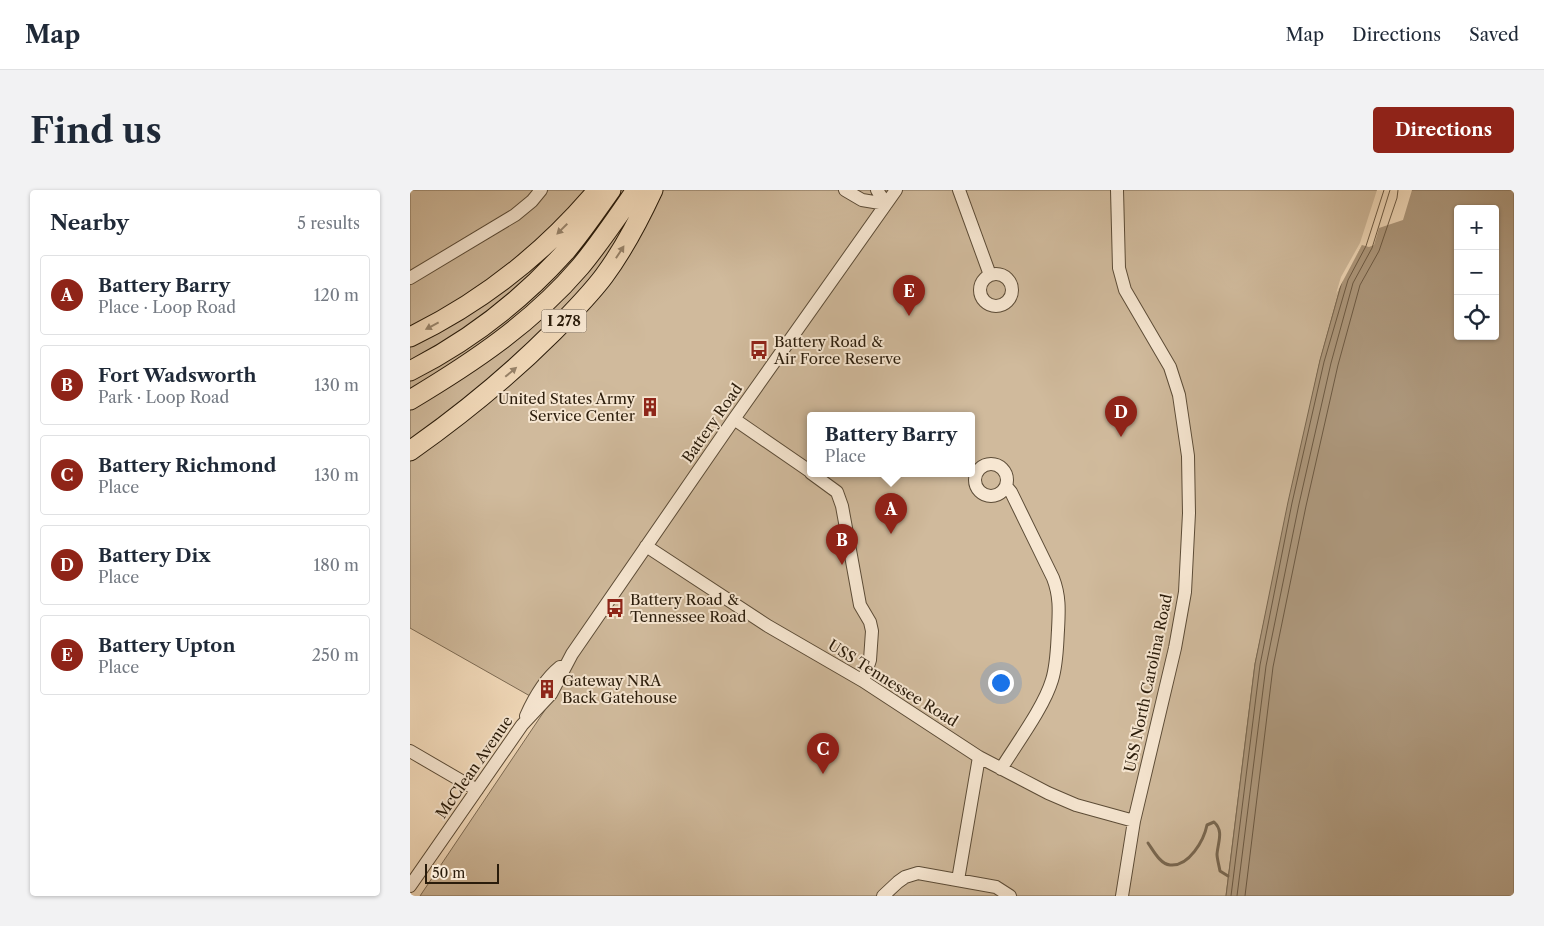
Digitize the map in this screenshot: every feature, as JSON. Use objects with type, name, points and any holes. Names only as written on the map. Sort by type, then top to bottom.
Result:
[{"type":"highway","points":[[410,401],[442,381],[551,283],[591,235],[623,190]]},
{"type":"highway","name":"I 278","points":[[410,371],[428,362],[499,314],[551,283],[598,245],[636,190]]},
{"type":"highway","name":"I 278","points":[[410,451],[474,403],[525,360],[583,302],[605,275],[637,224],[653,190]]},
{"type":"highway","name":"I 278","points":[[442,381],[506,337],[535,313],[603,192]]},
{"type":"highway","name":"I 278","points":[[410,337],[470,304],[500,284],[527,263],[603,192]]},
{"type":"highway","points":[[428,362],[502,326]]},
{"type":"highway","points":[[410,436],[440,417],[474,403]]},
{"type":"street","points":[[410,278],[515,215],[532,201],[541,190]]},
{"type":"street","points":[[845,190],[862,200],[886,204]]},
{"type":"street","points":[[877,190],[886,204]]},
{"type":"street","name":"Battery Road","points":[[551,694],[566,662],[734,419],[896,190]]},
{"type":"street","points":[[958,190],[990,275]]},
{"type":"street","name":"USS North Carolina Road","points":[[1117,190],[1121,281],[1170,367],[1175,381],[1184,427],[1189,486],[1188,545],[1183,601],[1175,648],[1134,821],[1122,896]]},
{"type":"street","points":[[734,419],[807,470]]},
{"type":"street","points":[[816,477],[837,492],[842,506],[860,605],[870,622],[872,631],[870,660],[863,681]]},
{"type":"street","points":[[1001,769],[1050,686],[1054,671],[1060,604],[1053,578],[1006,486]]},
{"type":"street","name":"USS Tennessee Road","points":[[646,546],[768,626],[863,681],[979,757],[1048,793],[1076,805],[1134,821]]},
{"type":"street","name":"Battery Road","points":[[522,725],[541,688],[553,673],[566,662]]},
{"type":"street","name":"McClean Avenue","points":[[410,886],[522,725],[551,694]]},
{"type":"street","points":[[410,751],[477,790]]},
{"type":"street","points":[[958,880],[979,757]]},
{"type":"street","points":[[884,896],[898,882],[913,874],[996,887],[1010,896]]},
{"type":"shaded area","points":[[410,190],[1381,190],[1362,244],[1343,278],[1320,361],[1255,664],[1226,896],[420,896],[545,710],[530,696],[410,628]]},
{"type":"water","points":[[1380,190],[1514,190],[1514,896],[1226,896],[1255,664],[1288,502],[1320,360],[1343,278],[1362,244]]},
{"type":"pier","points":[[1377,190],[1412,190],[1403,220],[1379,228],[1374,245],[1369,247],[1362,245],[1336,294],[1341,277],[1360,243]]},
{"type":"waterway","points":[[1148,843],[1163,862],[1170,865],[1177,864],[1183,862],[1195,851],[1203,838],[1207,825],[1214,822],[1220,833],[1217,854],[1220,871],[1228,876]]},
{"type":"place","name":"Battery Upton","points":[[909,316]]},
{"type":"place","name":"Battery Road & Air Force Reserve","points":[[759,350]]},
{"type":"place","name":"United States Army Service Center","points":[[650,407]]},
{"type":"place","name":"Battery Dix","points":[[1121,437]]},
{"type":"place","name":"Battery Barry","points":[[891,534]]},
{"type":"place","name":"Fort Wadsworth","points":[[842,565]]},
{"type":"place","name":"Battery Road & Tennessee Road","points":[[615,608]]},
{"type":"place","name":"Gateway NRA Back Gatehouse","points":[[547,689]]},
{"type":"place","name":"Battery Richmond","points":[[823,774]]}]
